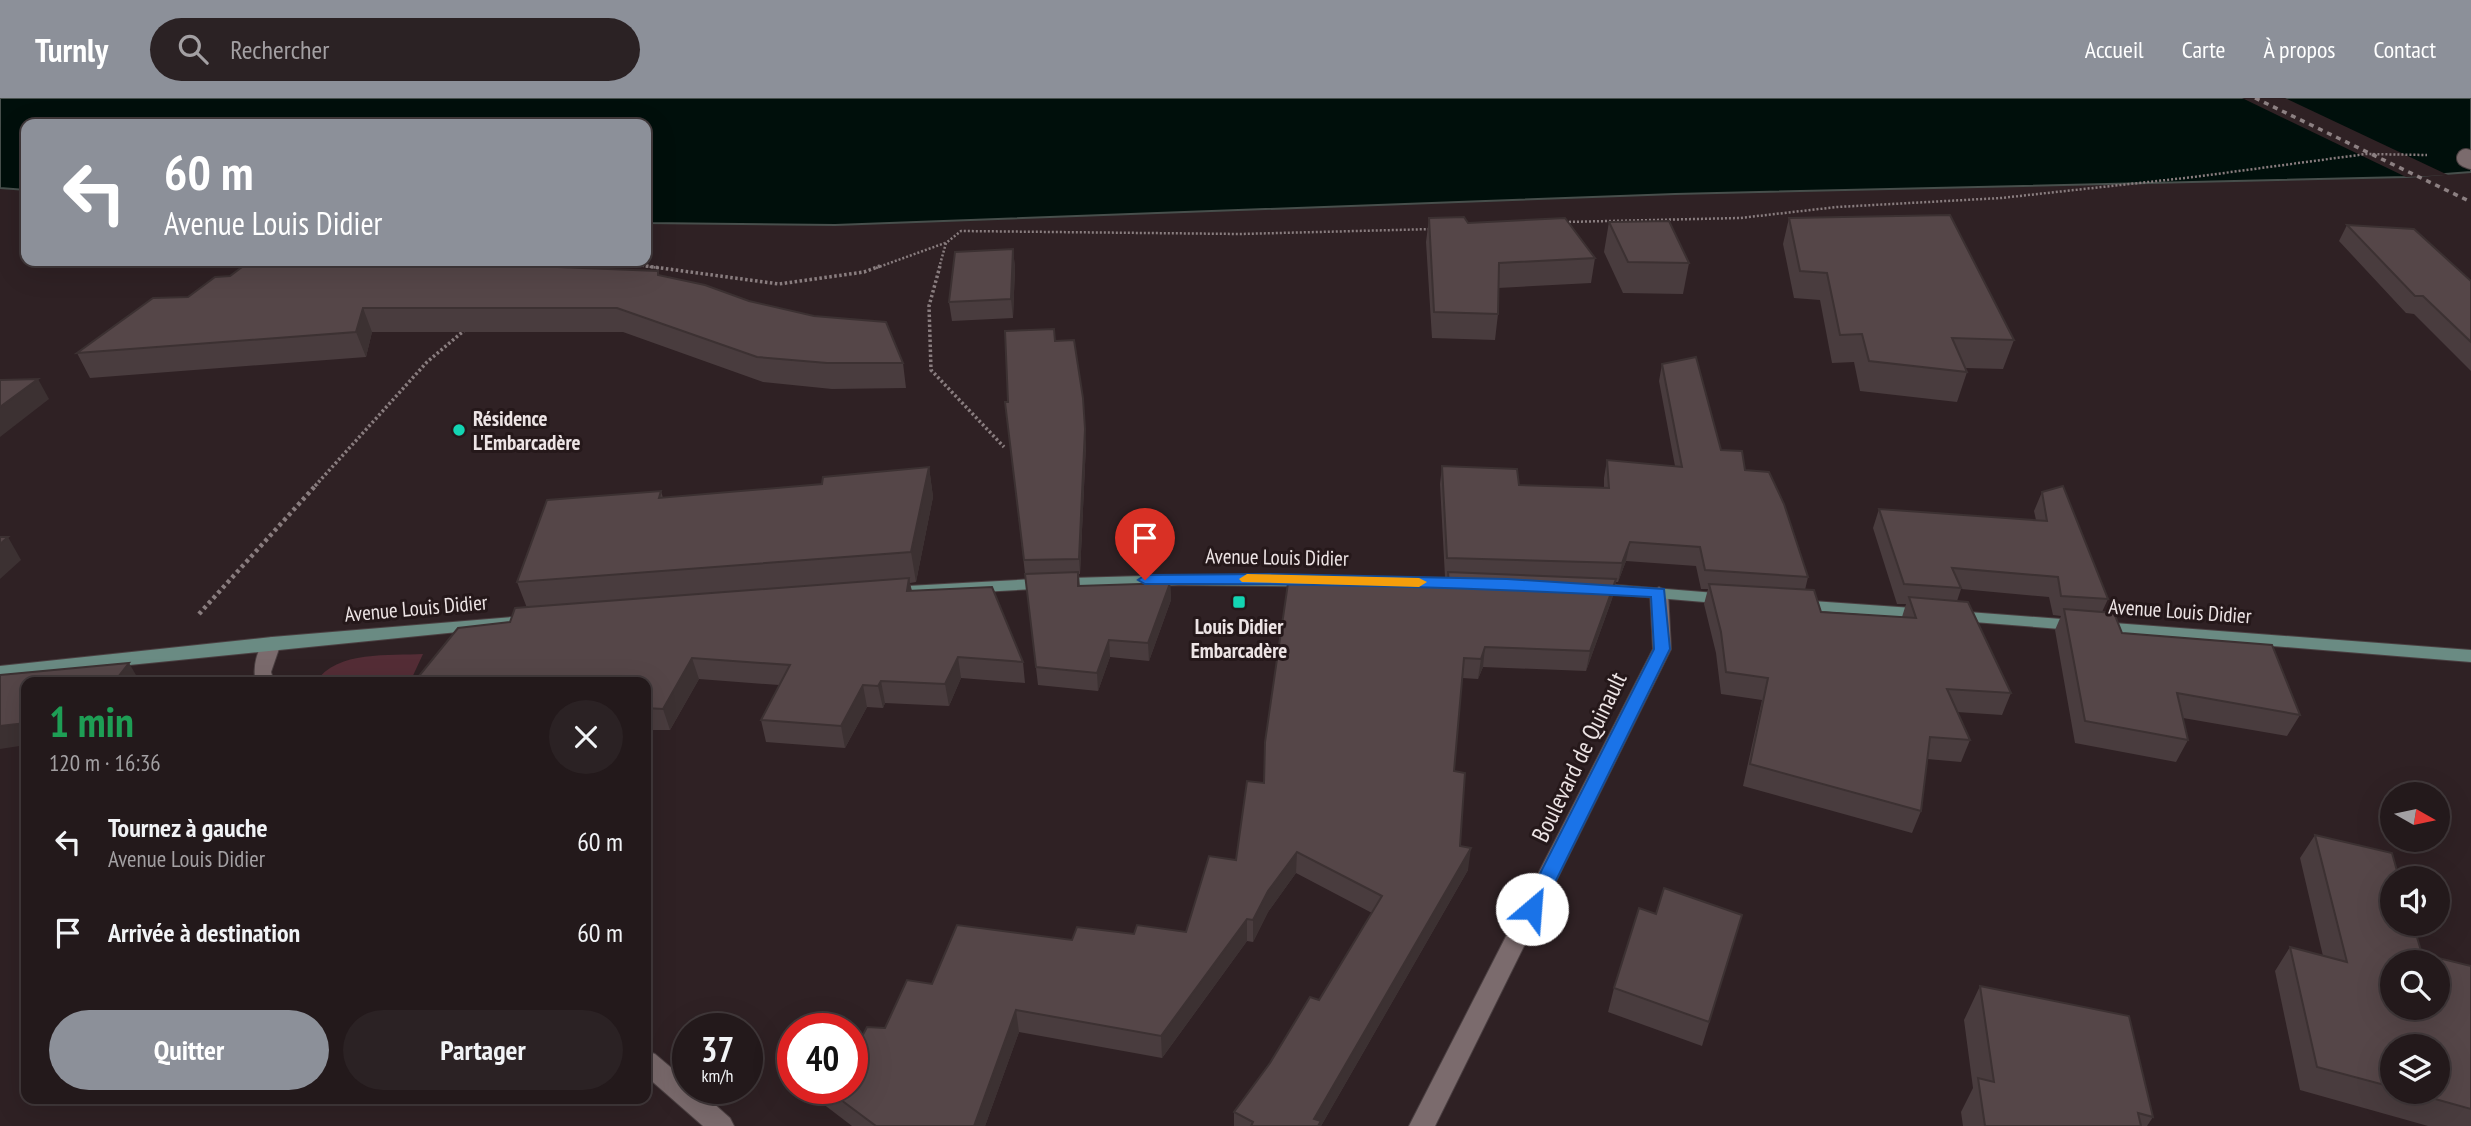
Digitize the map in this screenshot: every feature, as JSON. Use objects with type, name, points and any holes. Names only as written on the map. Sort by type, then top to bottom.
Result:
[{"type":"main road","name":"Avenue Louis Didier","points":[[871,593],[995,584],[1170,579],[1480,584]]},
{"type":"main road","points":[[1580,588],[1659,592],[1748,601]]},
{"type":"main road","name":"Avenue Louis Didier","points":[[1786,604],[2471,656]]},
{"type":"main road","name":"Avenue Louis Didier","points":[[0,672],[272,643],[527,621]]},
{"type":"street","name":"Boulevard de Quinault","points":[[1422,1126],[1662,649],[1659,592]]},
{"type":"street","points":[[264,677],[262,672],[272,643]]},
{"type":"street","points":[[651,1065],[721,1126]]},
{"type":"path","points":[[1555,223],[1740,218],[1837,207],[2001,198],[2194,177],[2366,154],[2468,159]]},
{"type":"path","points":[[645,266],[779,284],[864,272],[946,243],[961,231],[1240,234],[1446,229]]},
{"type":"path","points":[[946,243],[929,306],[931,370],[1004,447]]},
{"type":"path","points":[[540,270],[548,266]]},
{"type":"path","points":[[194,620],[426,362],[468,327]]},
{"type":"shaded area","points":[[0,98],[2471,98],[2471,172],[2406,177],[1675,194],[835,225],[651,223],[651,119],[21,119],[21,190],[0,188]]},
{"type":"shaded area","points":[[423,654],[412,677],[320,677],[337,664],[380,655]]},
{"type":"pier","points":[[2242,98],[2285,98],[2448,175],[2406,177]]},
{"type":"building","points":[[1950,215],[2014,340],[1952,338],[1967,372],[1869,361],[1862,334],[1840,335],[1827,273],[1800,271],[1789,218]]},
{"type":"building","points":[[1464,217],[1468,223],[1565,218],[1595,258],[1499,263],[1498,314],[1434,312],[1429,218]]},
{"type":"building","points":[[1669,221],[1689,263],[1628,262],[1609,222]]},
{"type":"building","points":[[2347,225],[2414,229],[2471,281],[2471,342],[2423,296],[2415,296]]},
{"type":"building","points":[[1013,249],[1011,299],[949,302],[955,252]]},
{"type":"building","points":[[243,266],[532,266],[658,271],[658,275],[705,285],[749,301],[814,316],[886,322],[903,363],[827,363],[757,357],[617,308],[363,308],[356,332],[77,353],[153,298],[188,297],[215,277],[230,276]]},
{"type":"building","points":[[1054,329],[1055,341],[1074,340],[1083,398],[1085,429],[1079,559],[1024,560],[1005,402],[1008,402],[1005,331]]},
{"type":"building","points":[[1696,357],[1721,450],[1742,451],[1745,470],[1769,472],[1784,504],[1808,577],[1705,570],[1700,547],[1630,542],[1622,563],[1447,558],[1442,466],[1517,469],[1519,485],[1609,488],[1607,460],[1682,467],[1662,364]]},
{"type":"building","points":[[38,379],[0,407],[0,380]]},
{"type":"building","points":[[929,467],[911,552],[517,582],[547,500],[661,491],[659,498],[822,484],[823,477]]},
{"type":"building","points":[[2063,486],[2108,599],[2061,596],[2058,577],[1952,568],[1961,588],[1904,584],[1879,509],[2047,521],[2042,492]]},
{"type":"building","points":[[1078,572],[1078,586],[1170,583],[1148,643],[1109,640],[1097,673],[1036,667],[1025,574]]},
{"type":"building","points":[[1448,572],[1616,579],[1590,651],[1485,647],[1481,659],[1464,658],[1454,771],[1465,773],[1460,846],[1471,848],[1314,1119],[1321,1121],[1318,1126],[1251,1126],[1253,1122],[1234,1112],[1270,1063],[1310,997],[1319,1000],[1382,896],[1297,852],[1268,891],[1253,920],[1247,919],[1161,1036],[1016,1010],[974,1126],[876,1126],[846,1104],[868,1104],[868,1027],[885,1028],[907,980],[932,984],[957,925],[1072,940],[1077,927],[1134,934],[1137,925],[1186,932],[1209,856],[1236,860],[1247,781],[1264,783],[1265,742],[1288,583],[1449,587]]},
{"type":"building","points":[[909,578],[907,591],[992,587],[1023,662],[958,657],[945,684],[881,681],[878,686],[863,685],[841,726],[761,720],[790,665],[692,658],[663,709],[651,708],[651,677],[418,677],[458,628],[510,622],[515,608]]},
{"type":"building","points":[[1709,584],[1814,590],[1821,612],[1916,618],[1909,597],[1968,602],[2011,693],[1947,689],[1970,740],[1930,737],[1921,811],[1750,764],[1768,678],[1726,672],[1721,632]]},
{"type":"building","points":[[2064,609],[2114,613],[2122,633],[2272,645],[2300,715],[2177,693],[2188,740],[2085,721]]},
{"type":"building","points":[[129,663],[118,677],[21,677],[21,724],[0,726],[0,675]]},
{"type":"building","points":[[2315,835],[2392,853],[2396,866],[2380,866],[2380,936],[2417,936],[2421,950],[2380,950],[2380,1020],[2450,1020],[2450,961],[2471,966],[2471,1109],[2450,1103],[2450,1034],[2380,1034],[2380,1084],[2317,1067],[2290,947],[2347,962]]},
{"type":"building","points":[[1664,888],[1742,915],[1709,1022],[1614,988],[1639,908],[1656,914]]},
{"type":"building","points":[[1980,986],[2129,1016],[2153,1117],[2138,1113],[2141,1126],[1985,1126],[1978,1078],[1994,1082]]},
{"type":"railway","points":[[2255,98],[2471,202]]},
{"type":"slow traffic","points":[[1247,579],[1419,582]]},
{"type":"place","name":"Résidence L'Embarcadère","points":[[459,430]]},
{"type":"place","name":"Louis Didier Embarcadère","points":[[1239,602]]},
{"type":"route","points":[[1145,580],[1268,579],[1507,584],[1659,592],[1662,649],[1532,909]]}]
